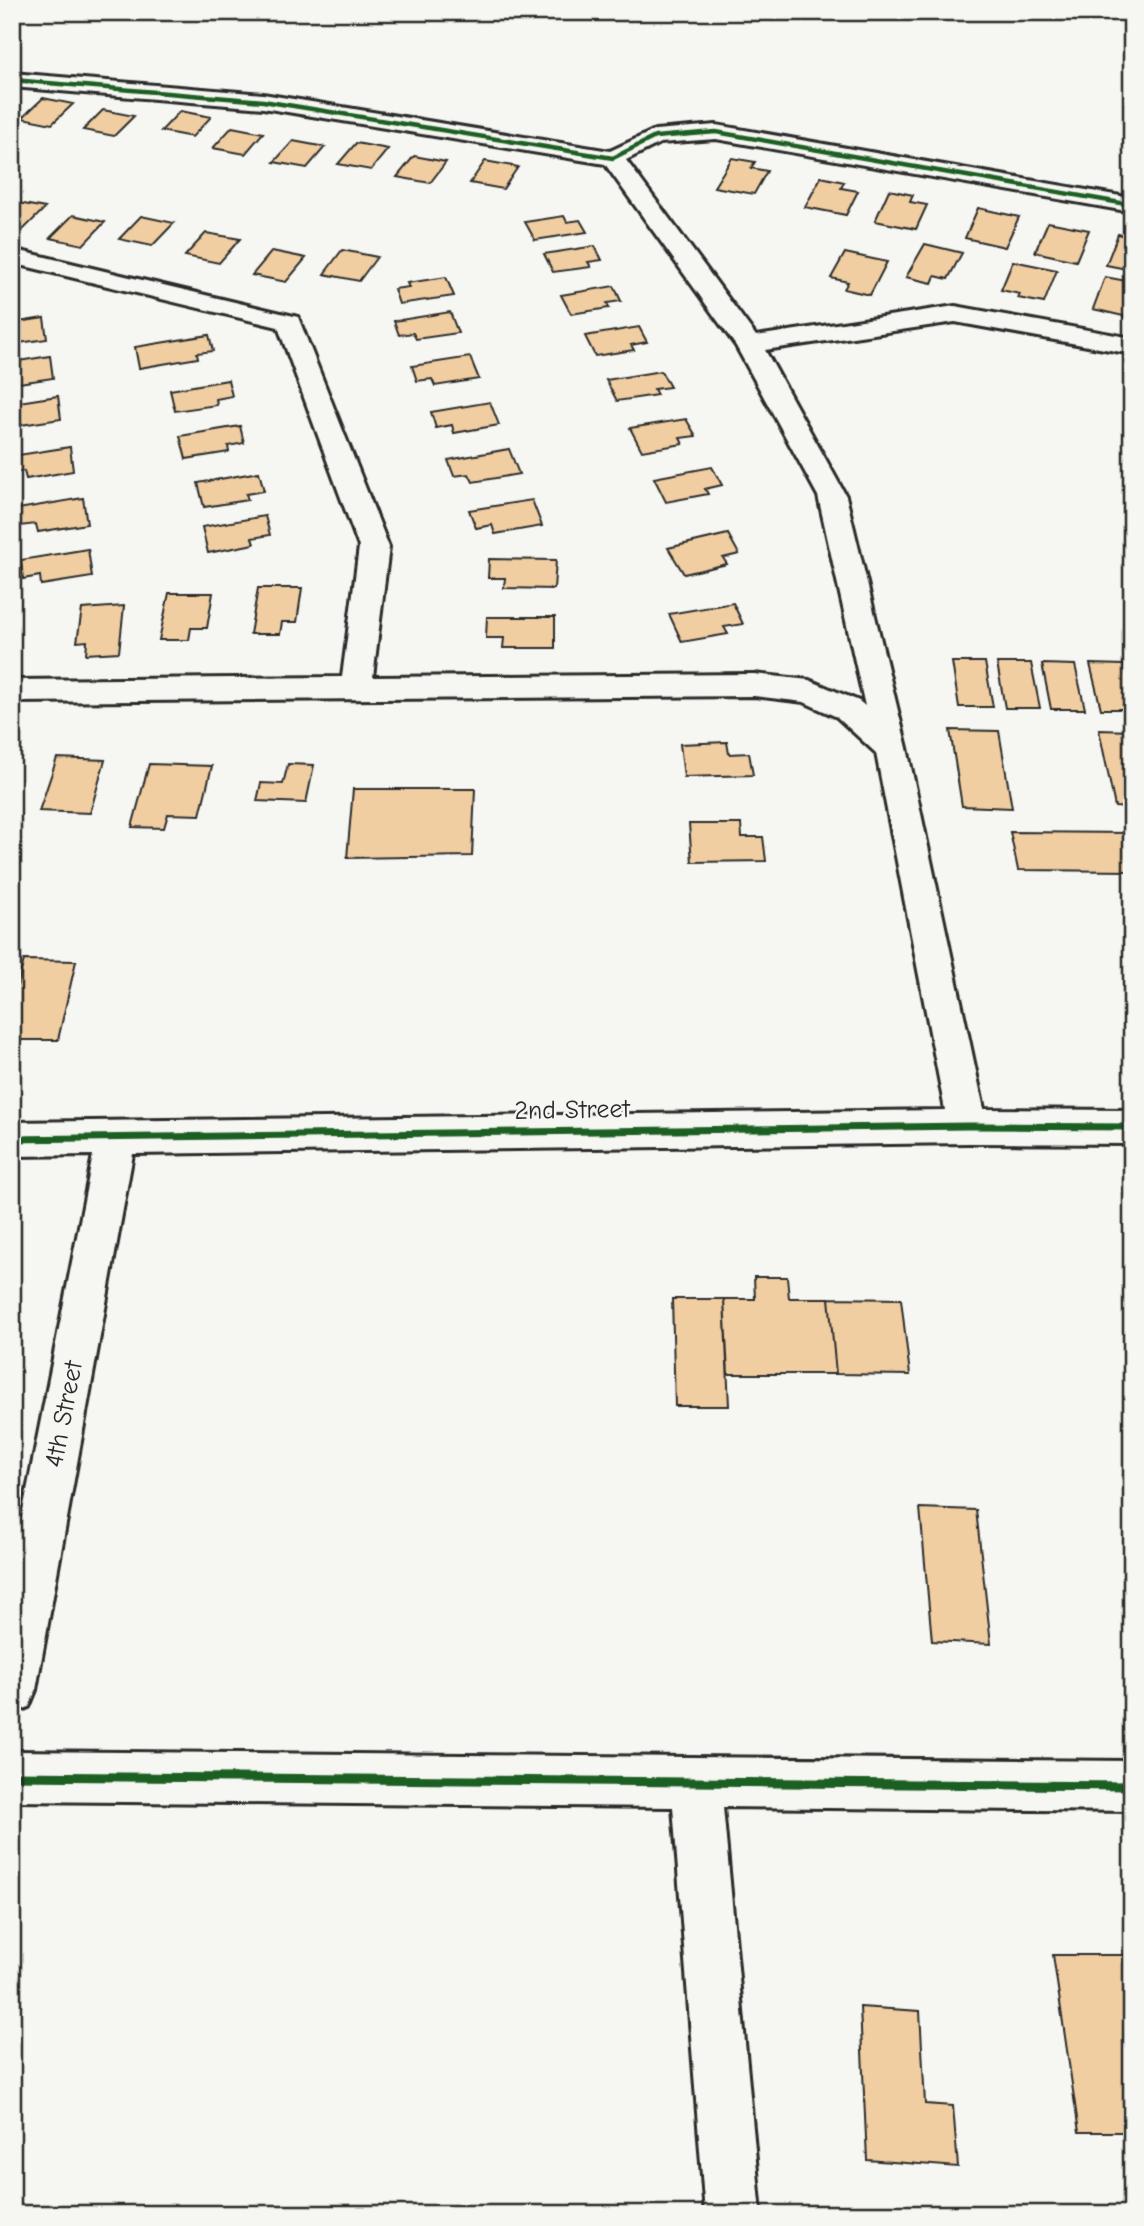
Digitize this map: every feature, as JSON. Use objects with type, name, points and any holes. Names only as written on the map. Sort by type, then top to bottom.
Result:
[{"type":"street","points":[[12,80],[263,101],[612,158],[655,137],[716,132],[1132,205]]},
{"type":"street","points":[[612,158],[749,345],[832,496],[891,748],[968,1126]]},
{"type":"street","points":[[12,256],[289,322],[374,547],[356,688]]},
{"type":"street","points":[[749,345],[955,314],[1132,346]]},
{"type":"street","points":[[12,691],[754,685],[808,691],[848,709],[891,748]]},
{"type":"street","name":"2nd Street","points":[[12,1139],[968,1126],[1132,1127]]},
{"type":"street","name":"4th Street","points":[[12,1690],[116,1138]]},
{"type":"street","points":[[12,1776],[1132,1786]]},
{"type":"street","points":[[696,1782],[733,2214]]},
{"type":"building","points":[[43,98],[73,104],[52,124],[22,118]]},
{"type":"building","points":[[103,110],[134,116],[114,136],[83,130]]},
{"type":"building","points":[[180,111],[211,117],[192,137],[161,131]]},
{"type":"building","points":[[232,127],[263,133],[245,154],[213,148]]},
{"type":"building","points":[[293,141],[325,147],[307,168],[274,162]]},
{"type":"building","points":[[356,143],[388,149],[371,170],[338,164]]},
{"type":"building","points":[[414,156],[446,162],[430,183],[397,177]]},
{"type":"building","points":[[732,158],[755,162],[751,168],[767,171],[754,194],[714,187]]},
{"type":"building","points":[[485,161],[518,167],[503,189],[470,183]]},
{"type":"building","points":[[821,177],[844,182],[841,188],[858,191],[846,215],[805,207]]},
{"type":"building","points":[[889,190],[913,195],[910,202],[927,205],[916,229],[875,221]]},
{"type":"building","points":[[12,202],[45,208],[22,231],[12,229]]},
{"type":"building","points":[[978,208],[1019,217],[1005,247],[965,238]]},
{"type":"building","points":[[73,215],[105,222],[83,245],[50,238]]},
{"type":"building","points":[[141,216],[174,223],[152,246],[119,239]]},
{"type":"building","points":[[564,216],[567,222],[580,220],[587,232],[535,240],[525,222]]},
{"type":"building","points":[[1048,222],[1089,230],[1076,261],[1035,252]]},
{"type":"building","points":[[206,233],[240,239],[219,263],[185,256]]},
{"type":"building","points":[[1118,234],[1132,237],[1132,270],[1106,265]]},
{"type":"building","points":[[925,244],[962,253],[948,279],[935,276],[932,283],[906,277]]},
{"type":"building","points":[[595,246],[602,260],[588,262],[591,267],[553,272],[544,254]]},
{"type":"building","points":[[342,250],[377,257],[359,281],[324,274]]},
{"type":"building","points":[[272,251],[306,258],[286,282],[252,275]]},
{"type":"building","points":[[845,253],[887,262],[870,295],[844,289],[848,282],[831,278]]},
{"type":"building","points":[[1013,261],[1057,270],[1044,303],[1018,298],[1020,294],[1001,290]]},
{"type":"building","points":[[446,277],[454,296],[399,304],[394,289],[409,287],[407,283]]},
{"type":"building","points":[[1105,277],[1132,282],[1132,318],[1093,309]]},
{"type":"building","points":[[614,286],[621,301],[607,303],[609,308],[571,314],[561,295]]},
{"type":"building","points":[[450,312],[458,333],[416,339],[413,333],[399,335],[394,321]]},
{"type":"building","points":[[44,318],[47,339],[12,344],[12,323]]},
{"type":"building","points":[[639,327],[647,342],[631,345],[634,350],[595,356],[585,336]]},
{"type":"building","points":[[209,335],[213,351],[197,353],[198,358],[139,368],[135,347]]},
{"type":"building","points":[[50,356],[53,378],[12,384],[12,362]]},
{"type":"building","points":[[470,357],[479,379],[435,386],[432,379],[417,381],[412,366]]},
{"type":"building","points":[[661,371],[670,387],[654,389],[657,395],[617,401],[606,380]]},
{"type":"building","points":[[228,380],[232,396],[216,399],[217,405],[175,411],[170,390]]},
{"type":"building","points":[[58,396],[61,419],[14,426],[12,403]]},
{"type":"building","points":[[490,402],[499,425],[454,433],[452,425],[436,428],[431,412]]},
{"type":"building","points":[[686,419],[696,436],[680,438],[683,444],[642,451],[630,428]]},
{"type":"building","points":[[240,426],[244,443],[228,446],[229,452],[186,459],[180,436]]},
{"type":"building","points":[[70,447],[73,471],[26,479],[24,471],[12,473],[12,456]]},
{"type":"building","points":[[509,449],[519,474],[473,482],[469,474],[454,476],[448,460]]},
{"type":"building","points":[[712,467],[722,485],[705,489],[708,494],[666,502],[654,478]]},
{"type":"building","points":[[259,472],[264,491],[246,494],[248,500],[204,507],[198,483]]},
{"type":"building","points":[[83,498],[87,524],[38,532],[36,524],[20,526],[18,509]]},
{"type":"building","points":[[532,500],[542,526],[495,534],[492,525],[476,528],[469,510]]},
{"type":"building","points":[[265,516],[270,535],[252,538],[254,544],[208,553],[202,527]]},
{"type":"building","points":[[728,534],[739,554],[723,558],[727,564],[684,574],[668,548]]},
{"type":"building","points":[[88,549],[92,577],[41,585],[40,576],[23,579],[21,560]]},
{"type":"building","points":[[489,559],[556,560],[554,589],[504,588],[505,578],[488,578]]},
{"type":"building","points":[[258,588],[302,588],[297,622],[282,622],[280,634],[250,634]]},
{"type":"building","points":[[169,593],[213,593],[207,628],[191,628],[189,640],[159,640]]},
{"type":"building","points":[[733,603],[743,624],[724,627],[728,634],[682,642],[669,614]]},
{"type":"building","points":[[124,606],[119,652],[86,654],[87,641],[77,642],[82,609]]},
{"type":"building","points":[[487,617],[555,617],[555,648],[503,648],[504,638],[486,638]]},
{"type":"building","points":[[952,662],[985,662],[993,707],[959,707]]},
{"type":"building","points":[[997,663],[1031,663],[1040,708],[1005,708]]},
{"type":"building","points":[[1042,664],[1075,665],[1085,709],[1051,709]]},
{"type":"building","points":[[1090,664],[1124,665],[1132,697],[1132,709],[1101,709]]},
{"type":"building","points":[[950,730],[999,731],[1012,808],[962,806]]},
{"type":"building","points":[[1099,730],[1132,731],[1132,808],[1115,807]]},
{"type":"building","points":[[727,742],[729,754],[749,753],[753,775],[684,777],[680,744]]},
{"type":"building","points":[[12,744],[21,745],[12,770]]},
{"type":"building","points":[[57,758],[105,760],[90,813],[39,811]]},
{"type":"building","points":[[149,764],[212,766],[200,815],[168,814],[164,828],[132,827]]},
{"type":"building","points":[[288,764],[314,765],[306,803],[257,801],[261,783],[283,784]]},
{"type":"building","points":[[353,789],[475,789],[472,856],[347,858]]},
{"type":"building","points":[[689,824],[741,824],[742,837],[763,837],[766,861],[692,862]]},
{"type":"building","points":[[1010,832],[1132,833],[1132,871],[1018,870]]},
{"type":"building","points":[[24,960],[76,961],[58,1040],[12,1040],[12,1005]]},
{"type":"building","points":[[754,1277],[787,1277],[789,1298],[829,1298],[836,1374],[728,1374],[724,1299],[755,1299]]},
{"type":"building","points":[[829,1298],[901,1299],[910,1375],[836,1374]]},
{"type":"building","points":[[672,1299],[724,1299],[729,1406],[675,1406]]},
{"type":"building","points":[[920,1508],[976,1510],[991,1644],[932,1641]]},
{"type":"building","points":[[1053,1955],[1132,1955],[1132,2132],[1079,2132]]},
{"type":"building","points":[[860,2007],[920,2011],[925,2104],[953,2106],[958,2167],[867,2160]]},
{"type":"cycle path","points":[[12,80],[263,101],[613,158],[655,137],[716,132],[1132,205]]},
{"type":"cycle path","points":[[12,1139],[968,1126],[1132,1127]]},
{"type":"cycle path","points":[[12,1776],[1132,1786]]}]
